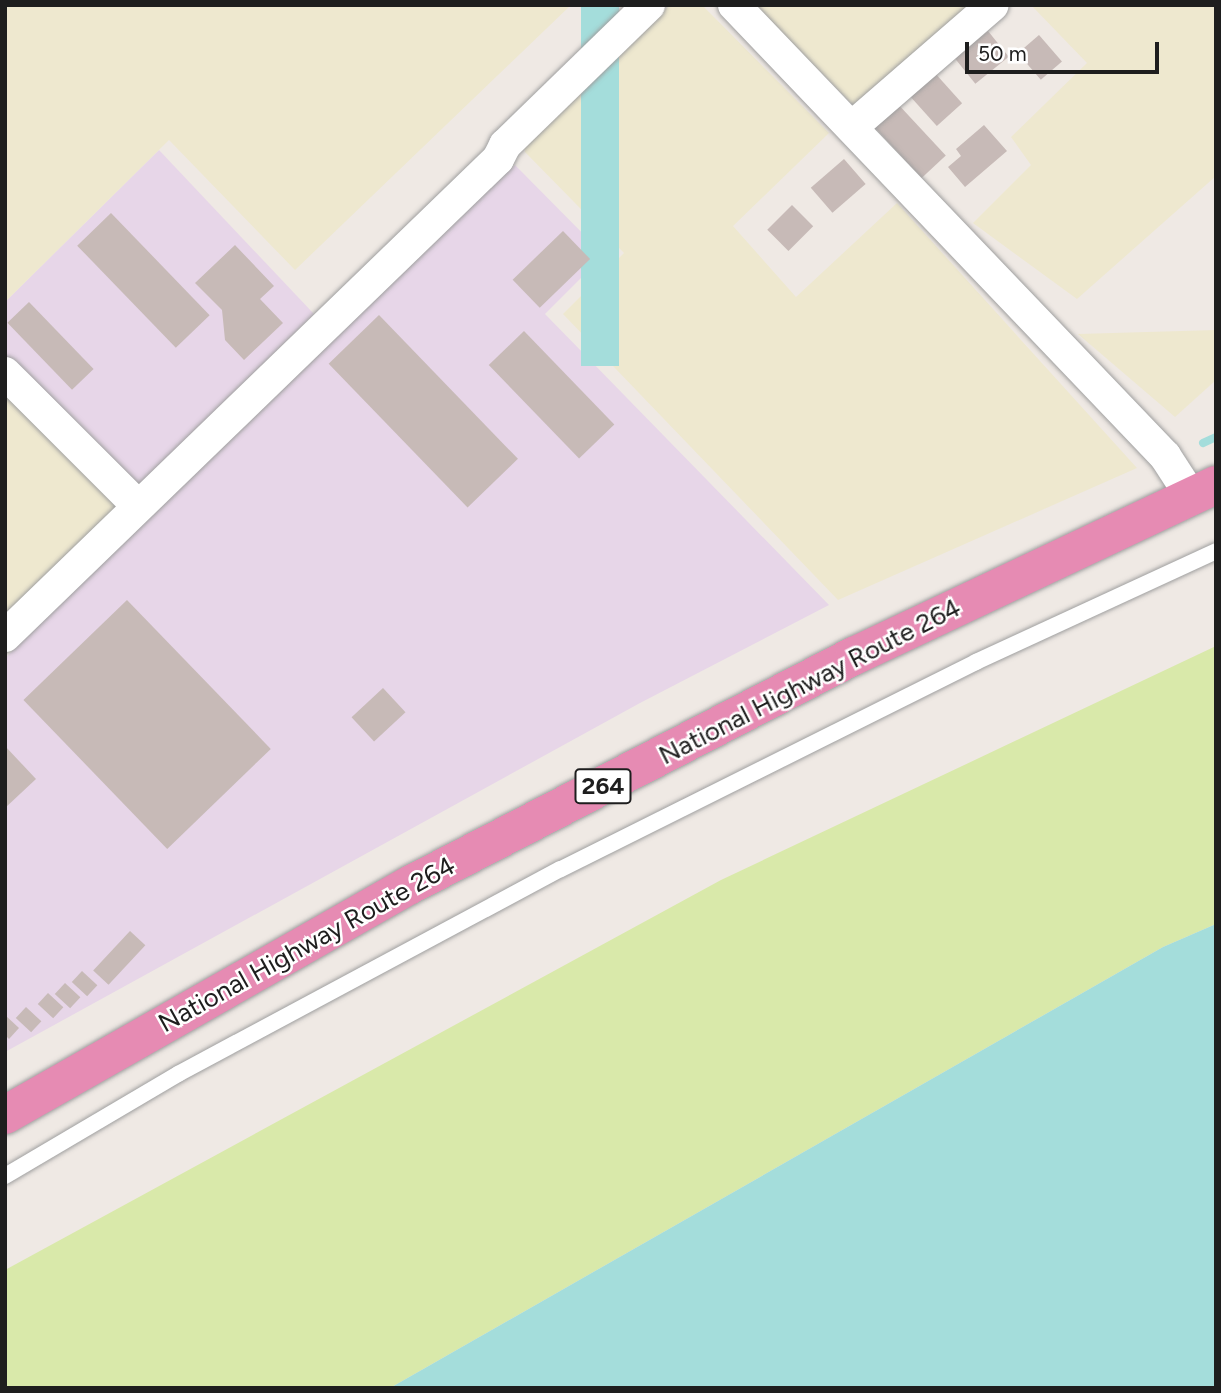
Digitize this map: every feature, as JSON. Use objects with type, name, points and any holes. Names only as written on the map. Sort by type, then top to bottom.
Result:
[{"type":"highway","name":"National Highway Route 264","points":[[5,1115],[410,885],[855,656],[1203,490]]},
{"type":"street","points":[[5,636],[488,169],[505,145],[649,5]]},
{"type":"street","points":[[734,5],[1165,456],[1203,490]]},
{"type":"street","points":[[852,127],[993,5]]},
{"type":"street","points":[[5,373],[138,506]]},
{"type":"lane","points":[[5,1176],[178,1074],[561,869],[976,662],[1216,551]]},
{"type":"shaded area","points":[[5,5],[571,5],[295,270],[169,140],[5,302]]},
{"type":"shaded area","points":[[670,5],[702,5],[829,133],[733,226],[796,297],[897,203],[1137,468],[838,600],[563,314],[624,253],[525,152],[523,143]]},
{"type":"shaded area","points":[[755,5],[976,5],[857,109]]},
{"type":"shaded area","points":[[1031,5],[1216,5],[1216,176],[1077,299],[973,223],[1031,165],[1011,137],[1087,63]]},
{"type":"shaded area","points":[[159,150],[314,314],[134,490],[5,359],[5,302]]},
{"type":"shaded area","points":[[515,165],[604,255],[545,314],[829,605],[640,703],[5,1052],[5,658]]},
{"type":"shaded area","points":[[1216,330],[1216,380],[1175,417],[1078,334]]},
{"type":"shaded area","points":[[5,383],[123,500],[5,614]]},
{"type":"green space","points":[[1216,646],[1216,924],[1163,947],[390,1388],[5,1388],[5,1270],[721,880]]},
{"type":"water","points":[[581,5],[619,5],[619,366],[581,366]]},
{"type":"water","points":[[1216,924],[1216,1388],[390,1388],[1163,947]]},
{"type":"building","points":[[988,31],[1009,57],[975,84],[955,58]]},
{"type":"building","points":[[1039,35],[1062,61],[1041,80],[1018,53]]},
{"type":"building","points":[[934,72],[962,103],[937,126],[909,95]]},
{"type":"building","points":[[896,102],[946,155],[922,178],[872,125]]},
{"type":"building","points":[[984,125],[1007,151],[965,187],[948,167],[961,156],[956,149]]},
{"type":"building","points":[[844,159],[866,184],[832,213],[811,188]]},
{"type":"building","points":[[792,205],[813,226],[788,251],[767,230]]},
{"type":"building","points":[[111,213],[210,315],[176,348],[77,246]]},
{"type":"building","points":[[563,231],[590,259],[540,308],[513,280]]},
{"type":"building","points":[[235,245],[274,286],[260,299],[283,323],[244,360],[225,340],[222,310],[195,283]]},
{"type":"building","points":[[29,302],[94,369],[72,390],[7,323]]},
{"type":"building","points":[[379,315],[518,459],[468,507],[329,364]]},
{"type":"building","points":[[524,331],[614,425],[579,459],[489,365]]},
{"type":"building","points":[[127,600],[271,749],[167,849],[23,700]]},
{"type":"building","points":[[383,688],[406,712],[374,741],[352,717]]},
{"type":"building","points":[[5,746],[36,779],[5,808]]},
{"type":"building","points":[[130,931],[145,945],[109,985],[93,970]]},
{"type":"building","points":[[82,971],[97,985],[87,996],[72,982]]},
{"type":"building","points":[[65,983],[80,997],[70,1008],[55,994]]},
{"type":"building","points":[[48,993],[63,1007],[53,1018],[38,1004]]},
{"type":"building","points":[[26,1007],[41,1021],[31,1032],[16,1018]]},
{"type":"building","points":[[5,1015],[19,1028],[9,1039],[5,1035]]},
{"type":"waterway","points":[[1203,443],[1216,437]]}]
